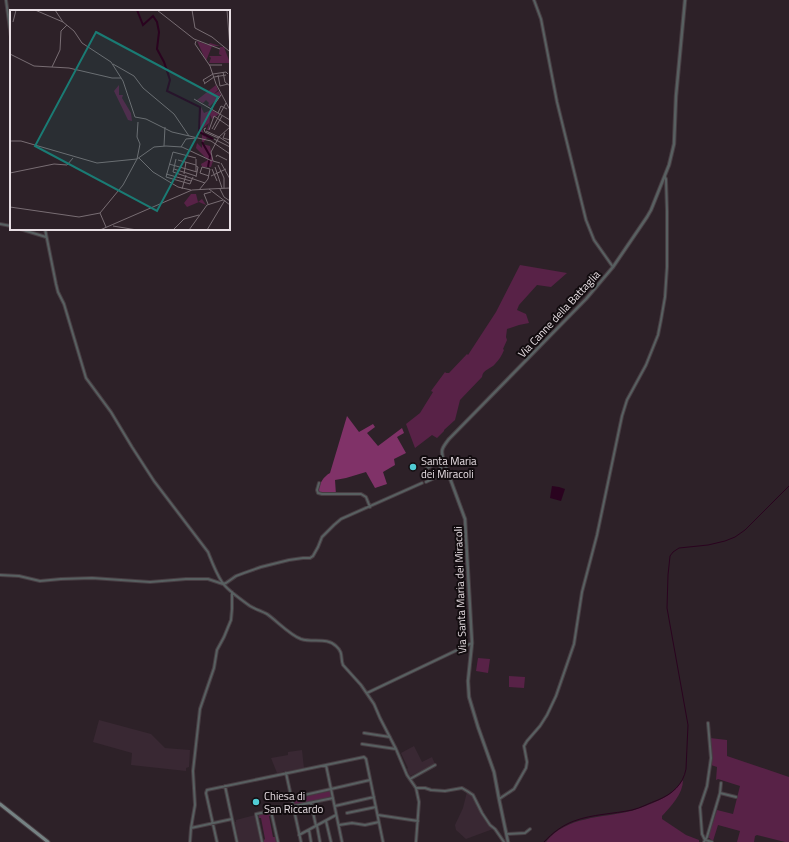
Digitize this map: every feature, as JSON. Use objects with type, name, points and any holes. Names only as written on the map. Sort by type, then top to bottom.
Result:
[{"type":"main road","points":[[0,804],[48,842]]},
{"type":"street","points":[[6,0],[10,30]]},
{"type":"street","points":[[534,0],[541,19],[557,102],[586,220],[594,240],[613,267]]},
{"type":"street","name":"Via Canne della Battaglia","points":[[442,456],[441,451],[449,439],[586,300],[613,267],[651,210],[669,165],[674,144],[676,96],[685,0]]},
{"type":"street","points":[[499,800],[514,789],[524,772],[527,764],[524,746],[547,715],[556,696],[574,644],[582,592],[597,534],[615,446],[625,406],[646,365],[659,328],[664,306],[667,267],[666,179],[664,176]]},
{"type":"street","points":[[0,224],[10,226]]},
{"type":"street","points":[[23,230],[46,237]]},
{"type":"street","points":[[45,230],[58,292],[64,304],[86,378],[111,412],[154,482],[206,548],[223,584]]},
{"type":"street","name":"Via Santa Maria dei Miracoli","points":[[442,456],[465,519],[472,643],[468,681],[469,697],[494,772],[508,842]]},
{"type":"street","points":[[431,479],[426,469],[438,462],[442,470],[447,472]]},
{"type":"street","points":[[426,482],[447,472]]},
{"type":"street","points":[[319,483],[317,490],[318,493],[362,494],[366,497],[370,507]]},
{"type":"street","points":[[223,584],[236,576],[261,567],[289,560],[310,558],[318,548],[322,537],[334,525],[348,516],[422,483]]},
{"type":"street","points":[[0,575],[19,576],[40,581],[92,578],[150,582],[208,579],[223,584],[251,606],[266,614],[297,637],[305,640],[329,641],[334,644],[342,653],[343,665],[358,680],[374,704],[407,775],[416,788],[419,802],[416,842]]},
{"type":"street","points":[[190,842],[195,805],[193,771],[200,709],[214,668],[216,650],[224,637],[231,620],[231,591]]},
{"type":"street","points":[[367,693],[472,643]]},
{"type":"street","points":[[705,841],[702,834],[700,807],[707,786],[711,758],[708,723]]},
{"type":"street","points":[[364,733],[390,736]]},
{"type":"street","points":[[362,744],[396,749]]},
{"type":"street","points":[[217,842],[206,793],[207,790],[364,757],[366,759],[383,842],[379,842]]},
{"type":"street","points":[[326,765],[342,842]]},
{"type":"street","points":[[410,779],[435,765]]},
{"type":"street","points":[[286,773],[301,842]]},
{"type":"street","points":[[291,798],[370,780]]},
{"type":"street","points":[[705,841],[720,793],[721,784]]},
{"type":"street","points":[[225,786],[237,842]]},
{"type":"street","points":[[416,788],[445,791],[462,788],[467,791],[473,795],[486,819],[503,841],[498,842]]},
{"type":"street","points":[[720,793],[736,797]]},
{"type":"street","points":[[262,842],[256,814],[333,798]]},
{"type":"street","points":[[334,806],[374,798]]},
{"type":"street","points":[[311,803],[320,842]]},
{"type":"street","points":[[347,813],[376,807]]},
{"type":"street","points":[[271,811],[278,842]]},
{"type":"street","points":[[299,835],[336,815]]},
{"type":"street","points":[[378,815],[418,822]]},
{"type":"street","points":[[191,828],[232,819]]},
{"type":"street","points":[[326,821],[331,842]]},
{"type":"street","points":[[338,825],[352,822],[366,825],[379,822]]},
{"type":"street","points":[[507,834],[524,832],[530,829]]},
{"type":"street","points":[[309,830],[311,842]]},
{"type":"street","points":[[705,841],[712,842]]},
{"type":"shaded area","points":[[520,265],[567,273],[551,287],[537,285],[519,305],[517,310],[526,314],[529,323],[507,329],[507,340],[501,356],[493,366],[484,372],[482,377],[460,400],[455,420],[437,438],[432,435],[415,448],[406,424],[420,413],[433,392],[431,391],[445,372],[449,373],[467,354],[468,355],[496,312]]},
{"type":"shaded area","points":[[347,416],[359,432],[373,424],[375,427],[367,433],[378,446],[402,428],[404,433],[397,437],[406,453],[394,459],[395,465],[383,472],[387,484],[375,488],[366,472],[335,480],[336,495],[320,493],[318,491],[321,483],[325,476],[330,473]]},
{"type":"shaded area","points":[[552,486],[565,489],[561,501],[550,498]]},
{"type":"shaded area","points":[[478,658],[490,659],[488,673],[476,671]]},
{"type":"shaded area","points":[[509,676],[525,677],[524,688],[509,687]]},
{"type":"shaded area","points":[[99,720],[151,734],[165,748],[190,750],[189,767],[186,768],[186,771],[131,765],[132,753],[93,742]]},
{"type":"shaded area","points":[[710,738],[727,740],[727,756],[789,777],[789,842],[757,835],[755,836],[754,842],[737,842],[740,831],[718,825],[713,841],[708,837],[717,810],[733,814],[740,786],[718,779],[716,780],[717,767],[711,765],[712,752]]},
{"type":"shaded area","points":[[414,746],[422,762],[432,757],[435,764],[410,776],[401,753]]},
{"type":"shaded area","points":[[302,750],[304,768],[277,773],[271,758],[288,755],[288,752]]},
{"type":"shaded area","points":[[683,780],[679,795],[662,816],[662,819],[686,835],[699,840],[699,842],[546,842],[554,833],[564,827],[585,819],[631,811],[646,806],[670,794]]},
{"type":"shaded area","points":[[330,791],[331,797],[295,805],[293,799]]},
{"type":"shaded area","points":[[467,792],[473,796],[482,815],[493,829],[466,839],[456,830],[455,825],[463,808]]},
{"type":"shaded area","points":[[270,813],[269,816],[273,837],[275,837],[276,842],[264,842],[265,839],[261,818],[259,818],[259,815]]},
{"type":"shaded area","points":[[255,815],[260,842],[239,842],[235,822],[236,820]]},
{"type":"waterway","points":[[544,842],[551,835],[570,823],[588,817],[639,808],[668,795],[680,784],[685,775],[686,769],[688,725],[667,608],[670,556],[679,548],[708,545],[735,537],[745,530],[789,486]]},
{"type":"place","name":"Santa Maria dei Miracoli","points":[[413,467]]},
{"type":"place","name":"Chiesa di San Riccardo","points":[[256,802]]}]
